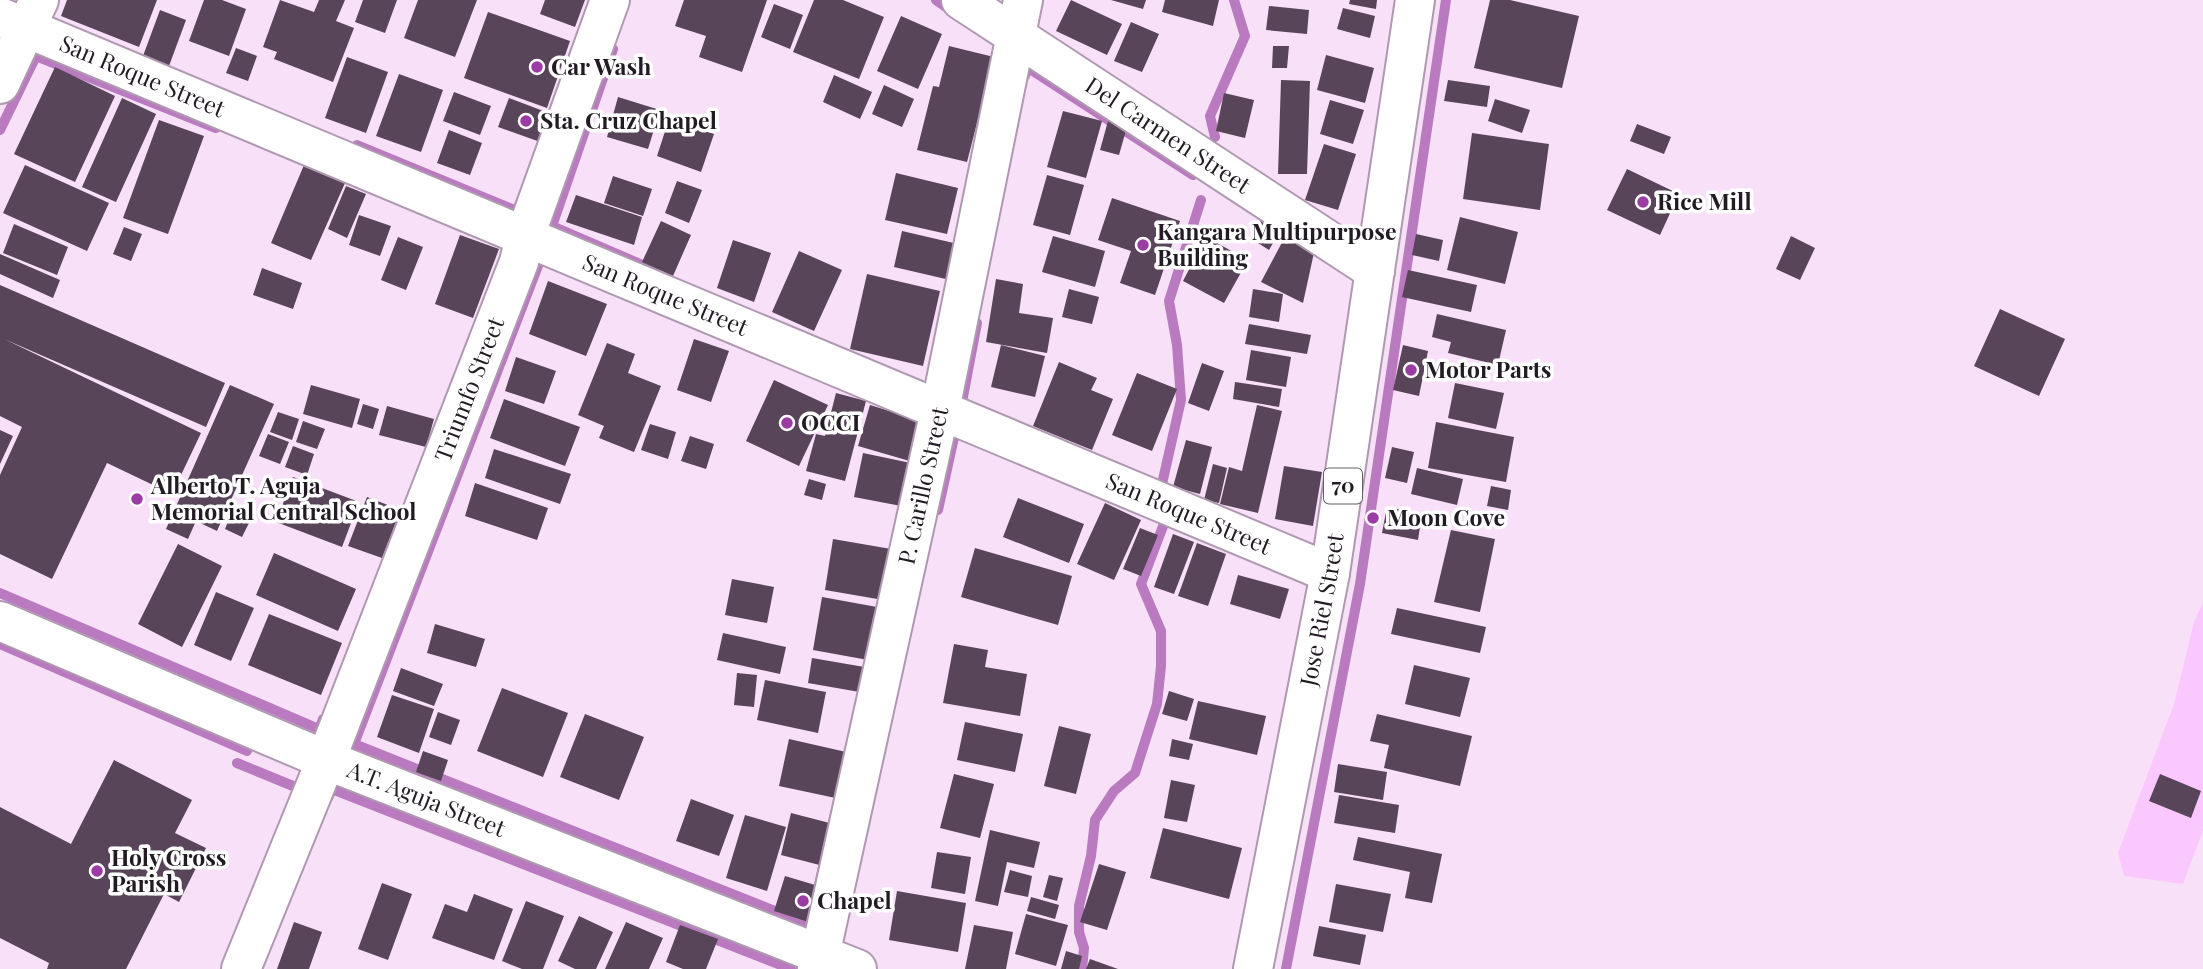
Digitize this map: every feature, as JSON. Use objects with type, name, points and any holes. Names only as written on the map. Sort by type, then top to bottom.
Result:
[{"type":"main road","name":"Triumfo Street","points":[[241,969],[326,760],[519,262],[525,236],[610,0]]},
{"type":"main road","name":"Del Carmen Street","points":[[961,0],[1375,271]]},
{"type":"main road","name":"P. Carillo Street","points":[[818,962],[940,410],[1023,0]]},
{"type":"main road","name":"Jose Riel Street","points":[[1253,969],[1330,573],[1415,0]]},
{"type":"main road","name":"San Roque Street","points":[[22,15],[525,236],[1330,573]]},
{"type":"main road","points":[[0,84],[22,15]]},
{"type":"main road","name":"A.T. Aguja Street","points":[[0,621],[326,760],[818,962],[857,969]]},
{"type":"shaded area","points":[[2203,603],[2203,830],[2183,884],[2124,876],[2118,853],[2174,704],[2194,622]]},
{"type":"building","points":[[67,0],[157,0],[139,47],[61,16]]},
{"type":"building","points":[[204,0],[222,0],[246,9],[229,56],[189,41]]},
{"type":"building","points":[[280,0],[314,12],[319,0],[345,0],[336,21],[354,28],[333,82],[274,59],[277,52],[263,47]]},
{"type":"building","points":[[363,0],[397,0],[385,33],[355,22]]},
{"type":"building","points":[[418,0],[477,0],[455,57],[404,38]]},
{"type":"building","points":[[545,0],[585,0],[575,27],[540,14]]},
{"type":"building","points":[[684,0],[767,0],[742,72],[699,57],[706,36],[675,26]]},
{"type":"building","points":[[814,0],[843,0],[884,17],[859,79],[793,52]]},
{"type":"building","points":[[1071,0],[1122,24],[1107,55],[1056,31]]},
{"type":"building","points":[[1111,0],[1146,0],[1143,9]]},
{"type":"building","points":[[1165,0],[1219,0],[1213,26],[1162,12]]},
{"type":"building","points":[[1350,0],[1377,0],[1376,9],[1349,4]]},
{"type":"building","points":[[1490,0],[1510,0],[1579,16],[1562,88],[1474,68]]},
{"type":"building","points":[[774,4],[803,15],[790,49],[761,37]]},
{"type":"building","points":[[1269,6],[1309,10],[1307,34],[1266,30]]},
{"type":"building","points":[[1343,8],[1375,16],[1370,38],[1337,29]]},
{"type":"building","points":[[160,10],[186,20],[169,66],[143,56]]},
{"type":"building","points":[[488,12],[570,41],[547,108],[464,78]]},
{"type":"building","points":[[901,16],[942,34],[918,89],[877,71]]},
{"type":"building","points":[[1131,22],[1159,34],[1142,72],[1114,61]]},
{"type":"building","points":[[949,46],[994,57],[967,162],[917,150],[933,86],[939,87]]},
{"type":"building","points":[[1273,46],[1289,46],[1287,68],[1272,68]]},
{"type":"building","points":[[236,48],[257,56],[248,81],[226,73]]},
{"type":"building","points":[[1326,55],[1374,68],[1365,103],[1317,90]]},
{"type":"building","points":[[347,57],[388,72],[366,133],[325,118]]},
{"type":"building","points":[[55,67],[115,96],[75,182],[14,154]]},
{"type":"building","points":[[399,74],[443,90],[421,152],[376,136]]},
{"type":"building","points":[[834,75],[872,92],[860,119],[823,102]]},
{"type":"building","points":[[1281,80],[1310,81],[1307,174],[1278,174]]},
{"type":"building","points":[[1448,80],[1490,86],[1487,107],[1444,101]]},
{"type":"building","points":[[884,85],[914,99],[902,127],[872,114]]},
{"type":"building","points":[[454,92],[491,106],[480,135],[443,121]]},
{"type":"building","points":[[1224,93],[1254,100],[1245,138],[1216,131]]},
{"type":"building","points":[[618,97],[660,110],[648,149],[607,137]]},
{"type":"building","points":[[122,98],[156,114],[116,202],[82,187]]},
{"type":"building","name":"Sta. Cruz Chapel","points":[[509,98],[554,115],[543,143],[498,127]]},
{"type":"building","points":[[1495,99],[1530,110],[1522,133],[1488,121]]},
{"type":"building","points":[[1330,100],[1364,110],[1353,144],[1320,134]]},
{"type":"building","points":[[1063,111],[1102,121],[1086,178],[1047,167]]},
{"type":"building","points":[[669,119],[714,134],[701,172],[657,156]]},
{"type":"building","points":[[159,120],[204,136],[168,234],[123,218]]},
{"type":"building","points":[[1108,121],[1127,127],[1119,155],[1100,150]]},
{"type":"building","points":[[1637,124],[1671,137],[1664,154],[1630,141]]},
{"type":"building","points":[[449,130],[482,143],[470,175],[437,163]]},
{"type":"building","points":[[1472,133],[1549,144],[1540,210],[1463,199]]},
{"type":"building","points":[[1324,144],[1356,154],[1338,210],[1305,200]]},
{"type":"building","points":[[25,165],[109,203],[87,251],[3,213]]},
{"type":"building","points":[[304,165],[345,183],[311,260],[271,243]]},
{"type":"building","name":"Rice Mill","points":[[1627,169],[1679,194],[1660,235],[1607,210]]},
{"type":"building","points":[[896,173],[958,188],[947,234],[885,220]]},
{"type":"building","points":[[1047,175],[1084,185],[1070,235],[1033,225]]},
{"type":"building","points":[[613,176],[652,189],[643,216],[604,203]]},
{"type":"building","points":[[677,181],[702,190],[689,223],[665,213]]},
{"type":"building","points":[[346,186],[366,194],[347,238],[328,229]]},
{"type":"building","points":[[576,195],[642,217],[634,245],[566,222]]},
{"type":"building","name":"Kangara Multipurpose Building","points":[[1112,198],[1180,221],[1155,295],[1120,283],[1131,251],[1098,240]]},
{"type":"building","points":[[359,215],[391,226],[380,256],[349,245]]},
{"type":"building","points":[[1460,217],[1518,232],[1505,284],[1447,270]]},
{"type":"building","points":[[1261,220],[1280,231],[1269,250],[1250,238]]},
{"type":"building","points":[[661,221],[691,235],[673,276],[642,262]]},
{"type":"building","points":[[14,224],[68,247],[57,275],[3,253]]},
{"type":"building","points":[[124,227],[142,234],[131,261],[113,254]]},
{"type":"building","points":[[902,231],[958,244],[950,280],[894,267]]},
{"type":"building","points":[[1287,233],[1315,248],[1303,303],[1261,282]]},
{"type":"building","points":[[1416,234],[1443,240],[1439,261],[1412,255]]},
{"type":"building","points":[[460,235],[499,249],[473,318],[435,304]]},
{"type":"building","points":[[1053,236],[1105,251],[1095,287],[1042,272]]},
{"type":"building","name":"Rice Mill","points":[[1791,236],[1815,248],[1800,280],[1776,269]]},
{"type":"building","points":[[398,237],[423,247],[406,290],[381,280]]},
{"type":"building","points":[[1206,237],[1248,260],[1224,303],[1183,281]]},
{"type":"building","points":[[733,240],[771,253],[754,302],[717,288]]},
{"type":"building","points":[[799,251],[842,270],[814,331],[772,312]]},
{"type":"building","points":[[0,254],[60,280],[53,298],[0,274]]},
{"type":"building","points":[[262,268],[302,283],[293,309],[253,295]]},
{"type":"building","points":[[1408,270],[1477,285],[1471,312],[1402,297]]},
{"type":"building","points":[[867,274],[940,291],[923,366],[850,349]]},
{"type":"building","points":[[996,279],[1023,284],[1019,313],[1053,318],[1047,353],[986,342]]},
{"type":"building","points":[[548,281],[607,304],[586,356],[529,334]]},
{"type":"building","points":[[0,285],[225,383],[206,427],[4,339],[201,433],[172,494],[107,463],[52,579],[0,554],[0,475],[22,427],[0,416]]},
{"type":"building","points":[[1069,289],[1099,297],[1092,324],[1062,317]]},
{"type":"building","points":[[1253,289],[1283,294],[1279,322],[1249,317]]},
{"type":"building","points":[[2000,309],[2065,339],[2039,396],[1974,366]]},
{"type":"building","points":[[1437,314],[1506,330],[1498,365],[1448,353],[1451,342],[1432,337]]},
{"type":"building","points":[[1249,324],[1311,335],[1307,354],[1245,344]]},
{"type":"building","points":[[694,339],[729,351],[711,402],[677,390]]},
{"type":"building","points":[[607,343],[635,354],[628,373],[661,386],[634,452],[599,438],[604,426],[578,415]]},
{"type":"building","points":[[1001,345],[1045,356],[1035,397],[991,387]]},
{"type":"building","name":"Motor Parts","points":[[1403,345],[1428,351],[1419,396],[1393,390]]},
{"type":"building","points":[[1251,350],[1291,357],[1286,387],[1246,380]]},
{"type":"building","points":[[516,357],[556,371],[544,404],[505,391]]},
{"type":"building","points":[[1059,362],[1097,378],[1091,390],[1113,399],[1092,450],[1033,426]]},
{"type":"building","points":[[1202,363],[1224,371],[1209,411],[1188,403]]},
{"type":"building","points":[[1137,373],[1177,389],[1152,451],[1112,435]]},
{"type":"building","name":"OCCI","points":[[774,380],[828,405],[799,466],[746,441]]},
{"type":"building","points":[[1235,382],[1282,389],[1279,407],[1233,399]]},
{"type":"building","points":[[1455,383],[1504,393],[1496,429],[1448,418]]},
{"type":"building","points":[[230,385],[274,404],[217,531],[196,521],[188,539],[166,529]]},
{"type":"building","points":[[311,385],[360,399],[352,428],[303,414]]},
{"type":"building","points":[[836,393],[866,401],[845,481],[806,471],[816,434],[825,436]]},
{"type":"building","points":[[504,399],[580,427],[565,466],[490,438]]},
{"type":"building","points":[[363,404],[379,409],[373,429],[357,424]]},
{"type":"building","points":[[870,405],[925,422],[913,462],[858,446]]},
{"type":"building","points":[[1257,405],[1282,411],[1258,513],[1220,504],[1229,467],[1242,471]]},
{"type":"building","points":[[387,406],[434,419],[426,447],[379,435]]},
{"type":"building","points":[[278,412],[299,419],[292,440],[270,432]]},
{"type":"building","points":[[303,421],[325,429],[317,449],[296,442]]},
{"type":"building","points":[[1436,422],[1514,437],[1506,482],[1428,468]]},
{"type":"building","points":[[650,424],[676,432],[668,459],[641,450]]},
{"type":"building","points":[[0,430],[13,436],[0,464]]},
{"type":"building","points":[[268,434],[289,442],[280,464],[259,456]]},
{"type":"building","points":[[690,436],[714,444],[706,469],[681,461]]},
{"type":"building","points":[[1186,440],[1212,447],[1200,494],[1173,487]]},
{"type":"building","points":[[293,446],[314,454],[307,475],[285,467]]},
{"type":"building","points":[[1392,447],[1414,452],[1407,483],[1385,478]]},
{"type":"building","points":[[494,449],[571,474],[560,504],[485,478]]},
{"type":"building","points":[[863,453],[925,466],[917,509],[854,497]]},
{"type":"building","points":[[1213,464],[1227,468],[1219,503],[1204,500]]},
{"type":"building","points":[[1284,466],[1322,472],[1313,526],[1275,519]]},
{"type":"building","points":[[1417,468],[1463,479],[1457,505],[1411,494]]},
{"type":"building","points":[[293,477],[359,502],[342,547],[276,522]]},
{"type":"building","points":[[809,479],[826,484],[822,500],[804,495]]},
{"type":"building","points":[[475,483],[548,508],[537,540],[465,516]]},
{"type":"building","points":[[1491,486],[1511,490],[1508,510],[1487,506]]},
{"type":"building","points":[[367,497],[401,510],[382,558],[348,546]]},
{"type":"building","points":[[1018,498],[1084,524],[1069,563],[1003,537]]},
{"type":"building","points":[[1105,503],[1141,520],[1114,580],[1077,564]]},
{"type":"building","points":[[1387,507],[1422,514],[1418,540],[1382,533]]},
{"type":"building","points":[[232,512],[250,521],[242,537],[225,529]]},
{"type":"building","points":[[1140,528],[1158,535],[1141,576],[1123,569]]},
{"type":"building","points":[[1451,530],[1495,539],[1480,612],[1434,602]]},
{"type":"building","points":[[1173,534],[1194,542],[1174,594],[1154,587]]},
{"type":"building","points":[[833,539],[897,550],[889,601],[825,590]]},
{"type":"building","points":[[1197,543],[1226,554],[1208,606],[1178,596]]},
{"type":"building","points":[[178,544],[222,566],[182,647],[138,624]]},
{"type":"building","points":[[975,548],[1072,576],[1058,625],[961,597]]},
{"type":"building","points":[[274,553],[356,589],[338,631],[256,595]]},
{"type":"building","points":[[1238,575],[1289,589],[1280,619],[1230,604]]},
{"type":"building","points":[[732,579],[774,587],[767,623],[725,615]]},
{"type":"building","points":[[216,592],[254,608],[231,661],[194,645]]},
{"type":"building","points":[[822,597],[888,609],[879,662],[813,650]]},
{"type":"building","points":[[1397,608],[1486,627],[1480,653],[1391,634]]},
{"type":"building","points":[[269,614],[342,643],[321,695],[248,665]]},
{"type":"building","points":[[435,624],[485,639],[476,667],[427,653]]},
{"type":"building","points":[[723,633],[786,647],[780,674],[717,660]]},
{"type":"building","points":[[954,644],[988,650],[985,667],[1027,674],[1020,716],[943,703]]},
{"type":"building","points":[[812,658],[876,669],[871,694],[808,683]]},
{"type":"building","points":[[1414,665],[1470,678],[1460,717],[1405,704]]},
{"type":"building","points":[[401,668],[443,684],[434,706],[393,691]]},
{"type":"building","points":[[737,673],[757,675],[754,707],[734,705]]},
{"type":"building","points":[[765,680],[826,692],[818,733],[757,720]]},
{"type":"building","points":[[502,688],[568,713],[543,777],[477,751]]},
{"type":"building","points":[[1169,691],[1194,699],[1187,721],[1162,714]]},
{"type":"building","points":[[392,695],[434,709],[419,753],[377,737]]},
{"type":"building","points":[[1198,701],[1266,716],[1257,755],[1189,739]]},
{"type":"building","points":[[438,712],[460,720],[451,745],[429,737]]},
{"type":"building","points":[[585,714],[644,737],[619,800],[560,777]]},
{"type":"building","points":[[1377,714],[1472,736],[1460,786],[1384,768],[1389,745],[1370,741]]},
{"type":"building","points":[[965,722],[1023,734],[1015,772],[957,760]]},
{"type":"building","points":[[1059,726],[1091,734],[1076,794],[1044,786]]},
{"type":"building","points":[[789,739],[855,754],[845,800],[779,786]]},
{"type":"building","points":[[1172,739],[1193,744],[1189,760],[1169,756]]},
{"type":"building","points":[[423,751],[448,760],[441,781],[416,772]]},
{"type":"building","name":"Holy Cross Parish","points":[[114,760],[192,800],[175,833],[206,848],[179,902],[164,894],[126,969],[47,969],[49,963],[0,938],[0,807],[71,844]]},
{"type":"building","points":[[1338,764],[1387,772],[1383,800],[1334,792]]},
{"type":"building","points":[[954,774],[994,784],[980,838],[940,828]]},
{"type":"building","points":[[2160,774],[2201,791],[2191,818],[2149,801]]},
{"type":"building","points":[[1171,780],[1195,785],[1187,822],[1164,818]]},
{"type":"building","points":[[1339,795],[1399,805],[1395,833],[1334,823]]},
{"type":"building","points":[[691,799],[734,815],[719,856],[676,841]]},
{"type":"building","points":[[791,813],[845,827],[835,869],[781,855]]},
{"type":"building","points":[[745,815],[786,827],[767,891],[726,878]]},
{"type":"building","points":[[1163,828],[1242,848],[1229,899],[1150,878]]},
{"type":"building","points":[[990,830],[1040,842],[1034,868],[1007,862],[998,906],[975,901]]},
{"type":"building","points":[[1358,837],[1442,854],[1432,903],[1405,898],[1410,872],[1353,860]]},
{"type":"building","points":[[937,852],[971,857],[965,894],[931,888]]},
{"type":"building","points":[[1099,864],[1126,872],[1107,930],[1080,922]]},
{"type":"building","points":[[1010,870],[1032,876],[1028,897],[1004,892]]},
{"type":"building","points":[[1049,875],[1063,878],[1057,901],[1043,897]]},
{"type":"building","name":"Chapel","points":[[785,876],[832,890],[821,926],[774,911]]},
{"type":"building","points":[[382,883],[412,894],[388,960],[358,949]]},
{"type":"building","points":[[1336,884],[1391,894],[1383,932],[1329,922]]},
{"type":"building","points":[[897,891],[966,903],[958,952],[889,940]]},
{"type":"building","points":[[474,894],[513,909],[494,960],[432,938],[445,904],[467,912]]},
{"type":"building","points":[[1031,897],[1059,905],[1055,919],[1027,911]]},
{"type":"building","points":[[526,901],[564,916],[543,969],[522,969],[502,961]]},
{"type":"building","points":[[1026,914],[1068,925],[1056,966],[1015,954]]},
{"type":"building","points":[[579,916],[613,932],[596,969],[575,969],[558,961]]},
{"type":"building","points":[[294,922],[322,932],[309,969],[277,969]]},
{"type":"building","points":[[626,922],[663,938],[649,969],[605,969]]},
{"type":"building","points":[[680,925],[718,939],[706,969],[683,969],[666,962]]},
{"type":"building","points":[[974,925],[1013,932],[1006,969],[965,969]]},
{"type":"building","points":[[1319,926],[1366,935],[1360,965],[1313,956]]},
{"type":"building","points":[[1066,951],[1082,956],[1079,969],[1061,969]]},
{"type":"building","points":[[1090,959],[1118,969],[1086,969]]},
{"type":"waterway","points":[[936,0],[955,13]]},
{"type":"waterway","points":[[1215,137],[1210,116],[1245,36],[1234,0]]},
{"type":"waterway","points":[[1286,969],[1360,584],[1446,0]]},
{"type":"waterway","points":[[613,49],[552,226],[654,270]]},
{"type":"waterway","points":[[0,130],[36,56],[216,128]]},
{"type":"waterway","points":[[1025,76],[1027,67],[1193,175]]},
{"type":"waterway","points":[[357,145],[517,211],[521,201]]},
{"type":"waterway","points":[[1162,484],[1181,400],[1177,345],[1169,301],[1201,200]]},
{"type":"waterway","points":[[541,258],[924,419],[810,925],[354,744],[541,258]]},
{"type":"waterway","points":[[969,405],[962,402],[977,323]]},
{"type":"waterway","points":[[938,510],[955,433],[964,437]]},
{"type":"waterway","points":[[1082,969],[1084,948],[1079,932],[1079,906],[1091,856],[1095,820],[1114,791],[1135,773],[1157,704],[1161,631],[1141,584],[1165,521]]},
{"type":"waterway","points":[[0,593],[319,729],[323,719]]},
{"type":"waterway","points":[[0,644],[247,751]]},
{"type":"waterway","points":[[237,763],[293,786]]},
{"type":"waterway","points":[[328,798],[332,789],[791,969]]},
{"type":"place","name":"Car Wash","points":[[537,67]]},
{"type":"place","name":"Sta. Cruz Chapel","points":[[526,121]]},
{"type":"place","name":"Rice Mill","points":[[1643,202]]},
{"type":"place","name":"Kangara Multipurpose Building","points":[[1143,245]]},
{"type":"place","name":"Motor Parts","points":[[1411,370]]},
{"type":"place","name":"OCCI","points":[[787,423]]},
{"type":"place","name":"Alberto T. Aguja Memorial Central School","points":[[137,499]]},
{"type":"place","name":"Moon Cove","points":[[1373,518]]},
{"type":"place","name":"Holy Cross Parish","points":[[97,871]]},
{"type":"place","name":"Chapel","points":[[803,901]]}]
